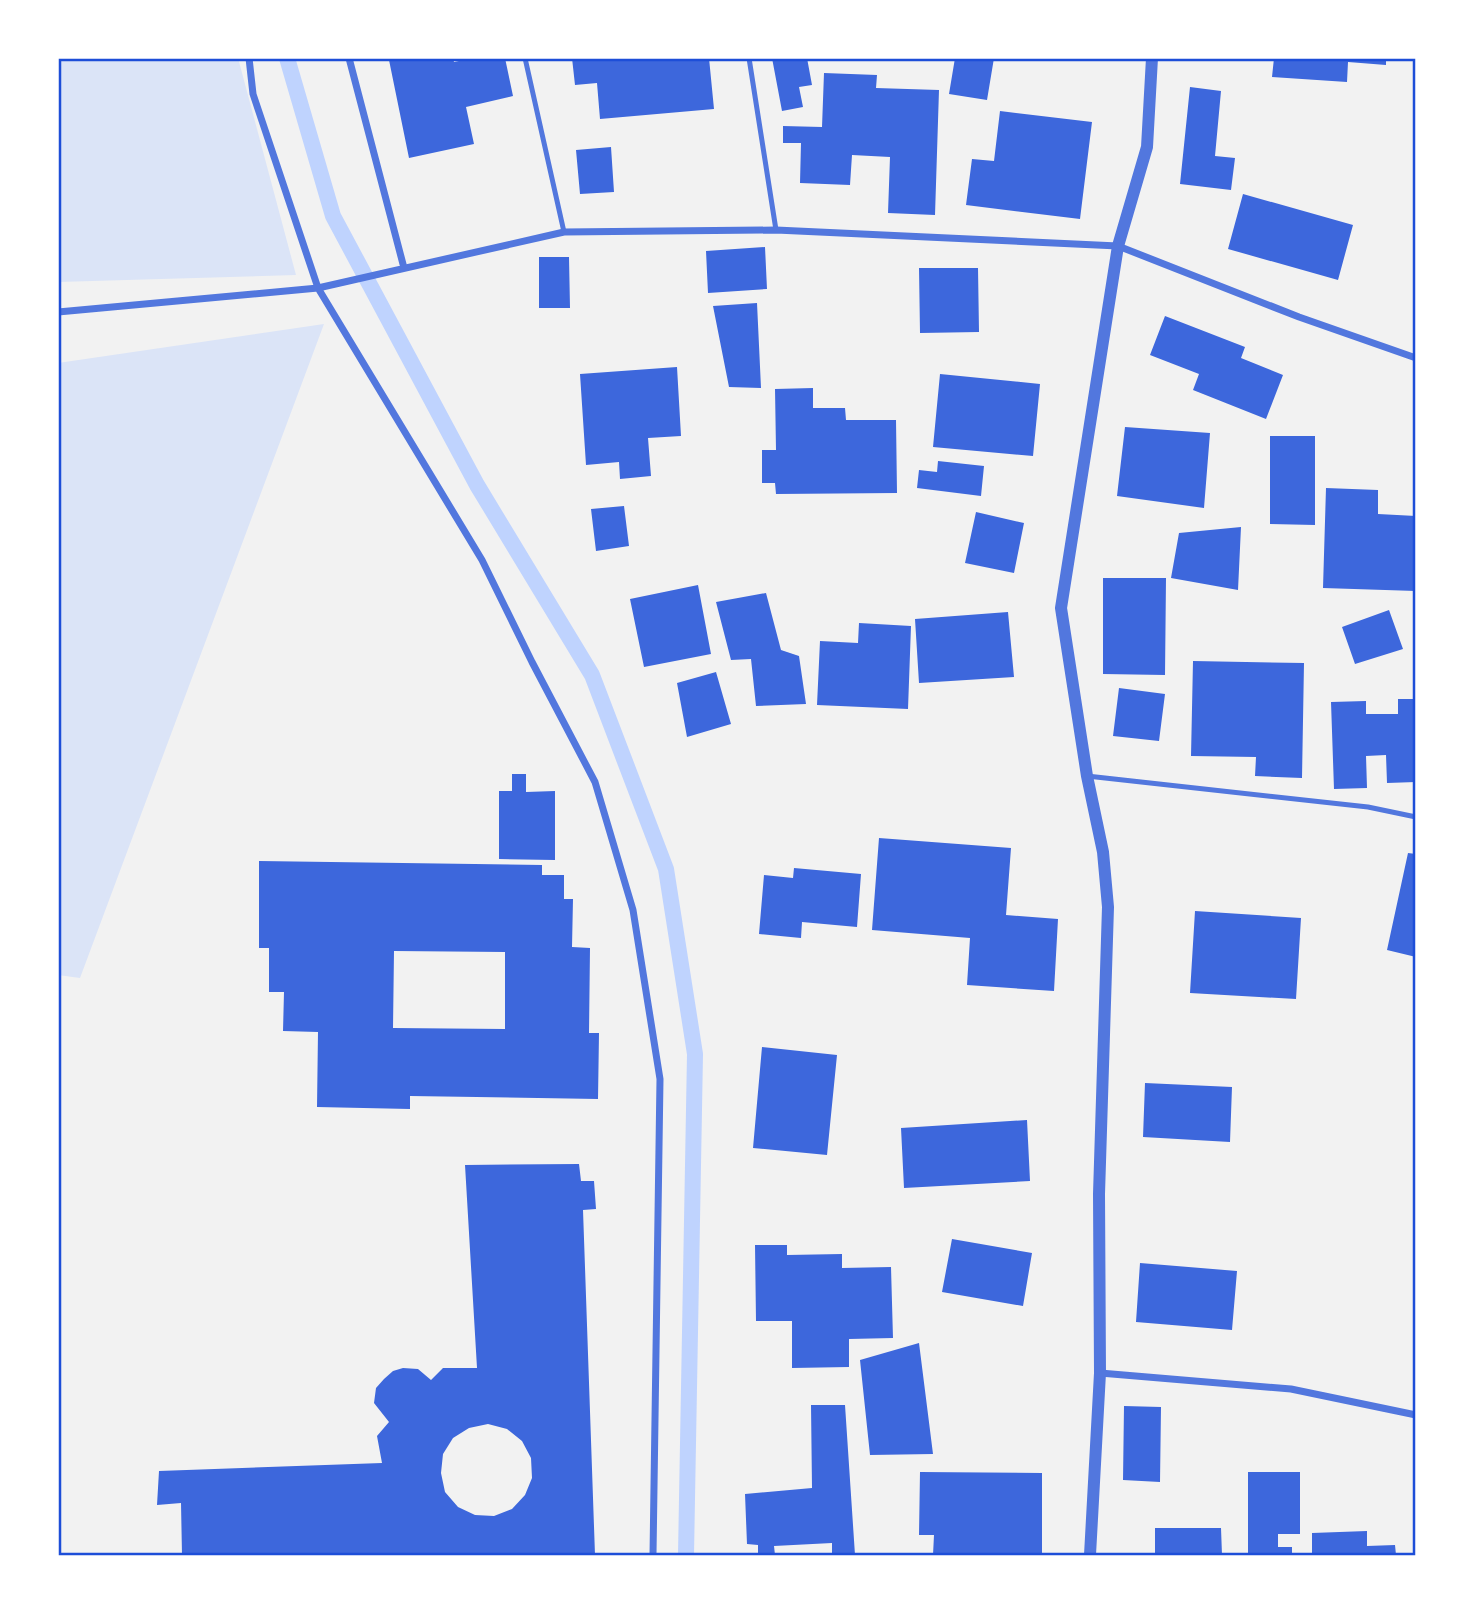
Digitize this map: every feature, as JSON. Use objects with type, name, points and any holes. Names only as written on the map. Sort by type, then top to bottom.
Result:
[{"type":"street","points":[[249,58],[253,94],[318,288],[482,560],[595,782],[633,910],[660,1079],[653,1555]]},
{"type":"street","points":[[349,58],[404,268]]},
{"type":"street","points":[[1090,1555],[1100,1373],[1099,1194],[1108,907],[1103,852],[1087,776],[1061,608],[1118,246],[1147,147],[1152,58]]},
{"type":"street","points":[[58,312],[318,288],[564,232],[776,230],[1118,246],[1299,317],[1416,358]]},
{"type":"street","points":[[1100,1373],[1291,1390],[1416,1415]]},
{"type":"lane","points":[[525,58],[564,232]]},
{"type":"lane","points":[[749,58],[776,230]]},
{"type":"lane","points":[[1087,776],[1368,807],[1416,817]]},
{"type":"shaded area","points":[[58,58],[238,58],[296,275],[58,282]]},
{"type":"shaded area","points":[[324,324],[80,978],[58,975],[58,363]]},
{"type":"building","points":[[453,58],[454,62],[473,58],[505,58],[513,96],[466,107],[474,144],[409,158],[389,60]]},
{"type":"building","points":[[572,58],[709,58],[714,109],[600,119],[597,83],[575,85]]},
{"type":"building","points":[[772,58],[807,58],[812,85],[799,87],[803,107],[782,111]]},
{"type":"building","points":[[955,58],[994,58],[987,100],[949,94]]},
{"type":"building","points":[[1274,58],[1386,58],[1386,65],[1348,62],[1347,82],[1272,77]]},
{"type":"building","points":[[824,73],[877,75],[876,88],[939,90],[935,215],[888,213],[890,157],[852,155],[850,185],[800,183],[801,143],[783,143],[783,126],[822,127]]},
{"type":"building","points":[[1190,87],[1221,91],[1215,156],[1235,158],[1231,190],[1180,184]]},
{"type":"building","points":[[1000,111],[1092,122],[1080,219],[966,205],[972,159],[994,161]]},
{"type":"building","points":[[611,147],[614,192],[580,194],[576,150]]},
{"type":"building","points":[[1243,194],[1353,225],[1338,280],[1228,249]]},
{"type":"building","points":[[765,247],[767,289],[708,293],[706,251]]},
{"type":"building","points":[[539,257],[569,257],[570,308],[539,308]]},
{"type":"building","points":[[919,268],[978,268],[979,332],[920,333]]},
{"type":"building","points":[[757,303],[761,388],[729,387],[713,306]]},
{"type":"building","points":[[1165,316],[1245,347],[1241,358],[1283,375],[1266,419],[1193,390],[1199,374],[1150,355]]},
{"type":"building","points":[[677,367],[681,436],[648,438],[651,476],[620,479],[619,462],[586,465],[580,374]]},
{"type":"building","points":[[940,374],[1040,384],[1033,456],[933,447]]},
{"type":"building","points":[[813,388],[813,408],[845,408],[846,420],[896,420],[897,493],[776,494],[775,483],[762,483],[762,450],[776,450],[775,389]]},
{"type":"building","points":[[1125,427],[1210,433],[1204,508],[1117,496]]},
{"type":"building","points":[[1270,436],[1315,436],[1315,525],[1270,524]]},
{"type":"building","points":[[938,461],[984,466],[981,496],[917,488],[919,470],[937,472]]},
{"type":"building","points":[[1326,488],[1378,490],[1378,514],[1416,516],[1416,591],[1323,588]]},
{"type":"building","points":[[624,506],[629,546],[596,551],[591,509]]},
{"type":"building","points":[[976,512],[1024,523],[1014,573],[965,563]]},
{"type":"building","points":[[1241,527],[1238,590],[1171,578],[1179,533]]},
{"type":"building","points":[[1103,578],[1166,578],[1165,675],[1103,674]]},
{"type":"building","points":[[698,585],[711,654],[644,667],[630,599]]},
{"type":"building","points":[[766,593],[781,650],[799,656],[806,704],[756,706],[751,659],[731,660],[716,602]]},
{"type":"building","points":[[1389,610],[1403,649],[1355,664],[1342,627]]},
{"type":"building","points":[[1008,612],[1014,677],[919,683],[915,619]]},
{"type":"building","points":[[859,623],[911,626],[908,709],[817,705],[820,641],[858,643]]},
{"type":"building","points":[[1193,661],[1304,663],[1302,778],[1255,776],[1256,757],[1191,756]]},
{"type":"building","points":[[716,672],[731,724],[687,737],[677,683]]},
{"type":"building","points":[[1119,688],[1165,694],[1159,741],[1113,736]]},
{"type":"building","points":[[1398,699],[1416,699],[1416,782],[1387,783],[1386,755],[1366,756],[1367,788],[1334,789],[1331,702],[1366,701],[1366,714],[1398,714]]},
{"type":"building","points":[[512,774],[526,774],[526,792],[555,791],[555,860],[499,859],[499,791],[512,791]]},
{"type":"building","points":[[879,838],[1011,848],[1006,915],[1058,919],[1054,991],[967,985],[970,938],[872,930]]},
{"type":"building","points":[[1408,853],[1416,854],[1416,957],[1387,950]]},
{"type":"building","points":[[259,861],[542,865],[542,875],[564,875],[564,899],[573,899],[572,947],[590,948],[589,1033],[599,1033],[598,1099],[410,1096],[410,1109],[317,1107],[318,1032],[283,1031],[284,992],[269,992],[269,948],[259,948]],"holes":[[[394,951],[505,952],[505,1029],[393,1028]]]},
{"type":"building","points":[[794,868],[861,874],[857,927],[802,922],[801,938],[759,934],[764,875],[793,878]]},
{"type":"building","points":[[1195,911],[1301,918],[1296,999],[1190,993]]},
{"type":"building","points":[[762,1047],[837,1055],[827,1155],[753,1148]]},
{"type":"building","points":[[1145,1083],[1232,1087],[1230,1142],[1143,1137]]},
{"type":"building","points":[[1027,1120],[1030,1181],[904,1188],[901,1128]]},
{"type":"building","points":[[579,1164],[581,1181],[594,1181],[596,1209],[583,1210],[595,1555],[182,1555],[181,1503],[157,1505],[159,1471],[382,1463],[377,1436],[389,1422],[374,1403],[376,1388],[384,1379],[393,1371],[403,1368],[418,1369],[431,1380],[443,1368],[477,1368],[465,1165]],"holes":[[[488,1424],[507,1429],[522,1441],[531,1458],[532,1478],[525,1495],[512,1509],[494,1516],[475,1515],[458,1507],[445,1492],[441,1473],[443,1454],[453,1438],[469,1428]]]},
{"type":"building","points":[[952,1239],[1032,1253],[1023,1306],[942,1292]]},
{"type":"building","points":[[755,1245],[787,1245],[787,1255],[842,1254],[842,1268],[891,1267],[893,1338],[849,1339],[849,1367],[792,1368],[792,1321],[756,1321]]},
{"type":"building","points":[[1140,1263],[1237,1271],[1232,1330],[1136,1322]]},
{"type":"building","points":[[919,1343],[933,1454],[870,1455],[860,1360]]},
{"type":"building","points":[[811,1405],[845,1405],[855,1555],[832,1555],[832,1543],[774,1546],[775,1555],[758,1555],[758,1545],[747,1544],[745,1494],[812,1488]]},
{"type":"building","points":[[1124,1406],[1161,1407],[1160,1482],[1123,1480]]},
{"type":"building","points":[[920,1472],[1042,1473],[1042,1555],[933,1555],[934,1535],[919,1535]]},
{"type":"building","points":[[1248,1472],[1300,1472],[1300,1534],[1278,1534],[1278,1547],[1292,1547],[1292,1555],[1248,1555]]},
{"type":"building","points":[[1155,1528],[1221,1528],[1222,1555],[1155,1555]]},
{"type":"building","points":[[1367,1531],[1367,1546],[1395,1545],[1396,1555],[1312,1555],[1312,1533]]},
{"type":"waterway","points":[[287,58],[333,216],[477,485],[592,675],[666,869],[695,1054],[686,1555]]}]
